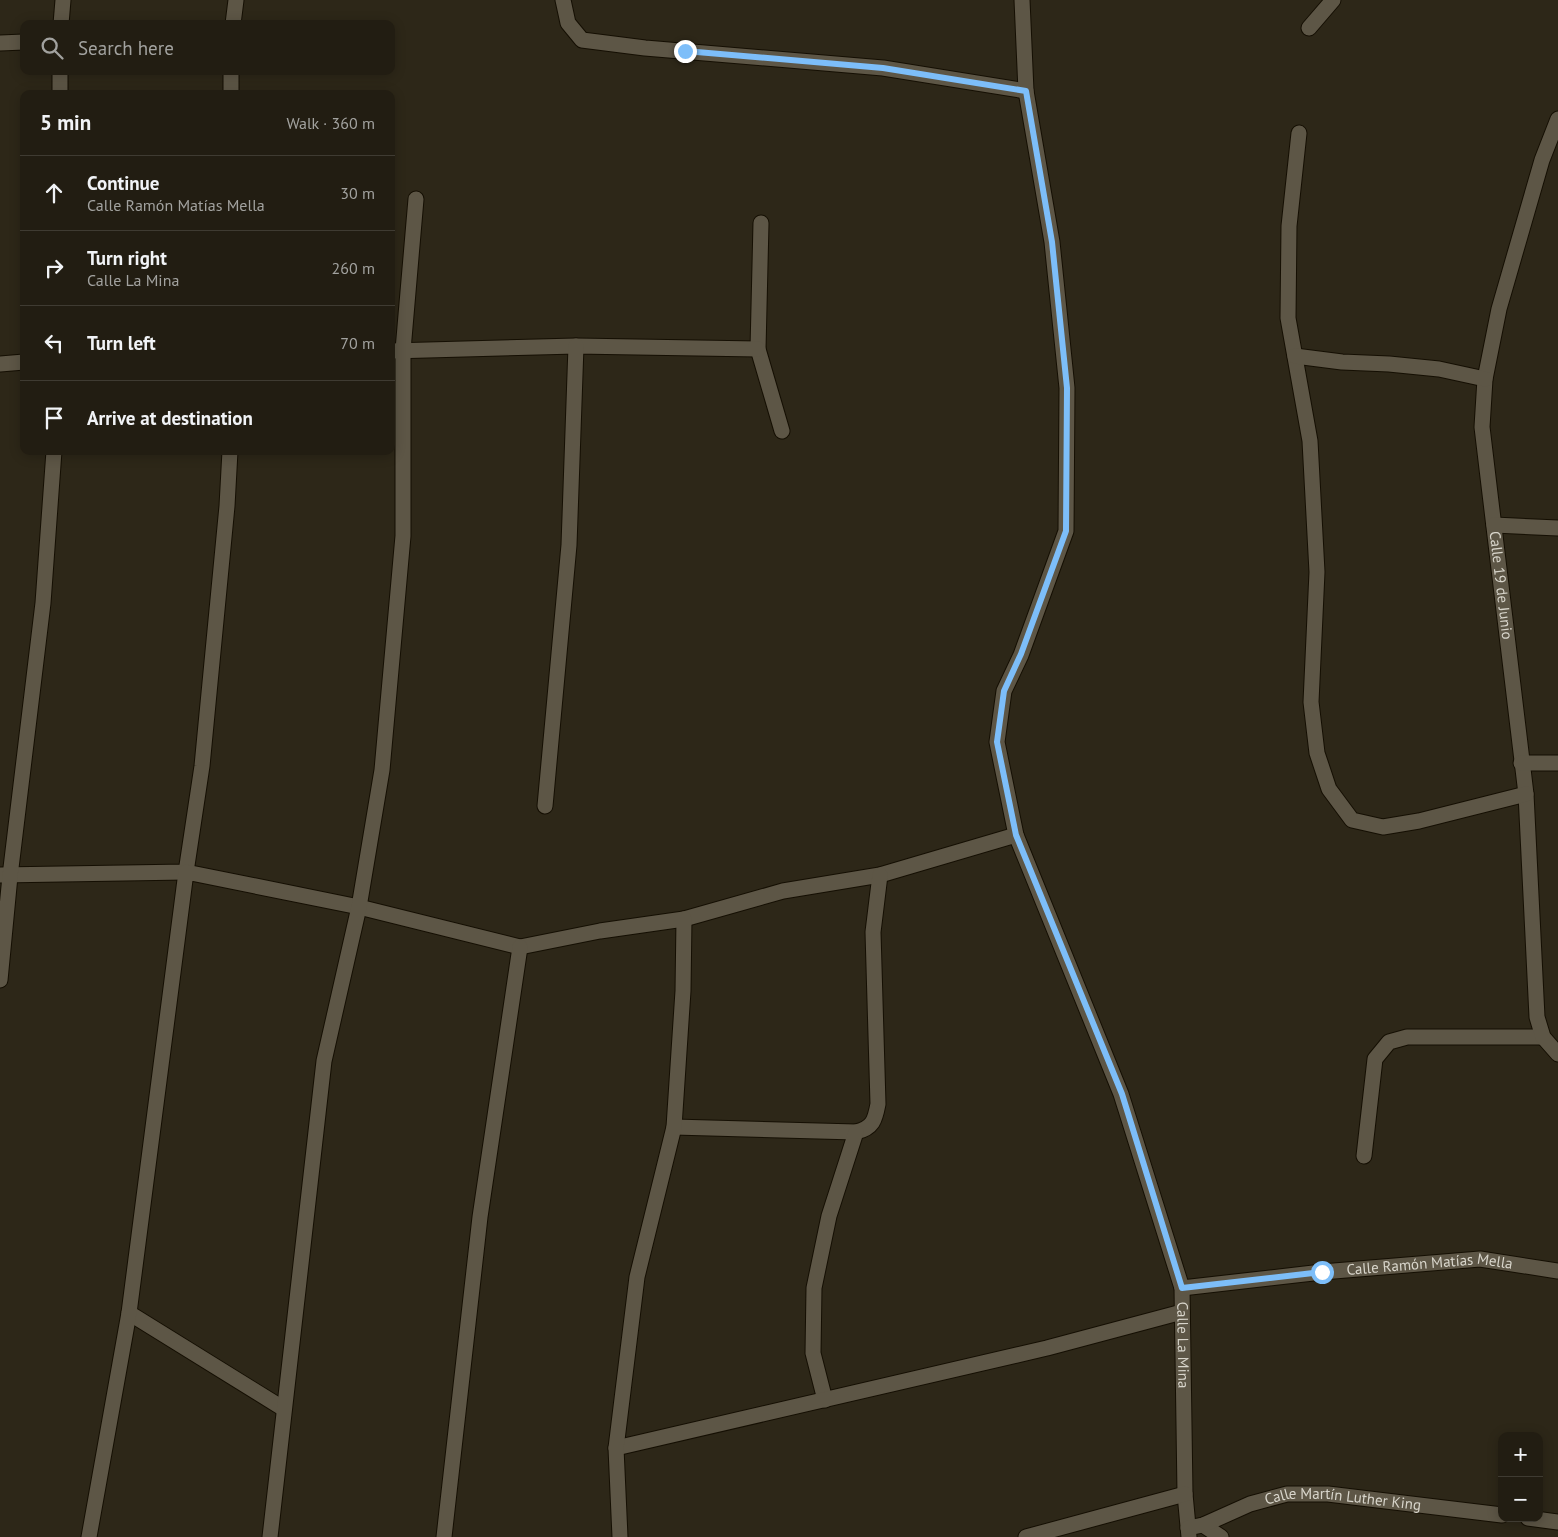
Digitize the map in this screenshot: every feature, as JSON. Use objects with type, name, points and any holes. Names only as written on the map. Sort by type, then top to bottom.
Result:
[{"type":"street","points":[[61,20],[63,0]]},
{"type":"street","points":[[234,20],[236,0]]},
{"type":"street","points":[[563,0],[568,23],[582,40],[645,48],[883,68],[1026,91]]},
{"type":"street","name":"Calle La Mina","points":[[1022,0],[1026,91],[1052,242],[1067,388],[1066,531],[1021,654],[1004,691],[997,742],[1016,835],[1122,1094],[1182,1288],[1185,1494],[1188,1532]]},
{"type":"street","points":[[1309,28],[1333,0]]},
{"type":"street","points":[[0,43],[20,42]]},
{"type":"street","points":[[60,75],[60,90]]},
{"type":"street","points":[[231,75],[231,90]]},
{"type":"street","name":"Calle 19 de Junio","points":[[1558,120],[1542,160],[1498,309],[1485,379],[1482,427],[1526,794],[1537,1017],[1542,1036],[1558,1054]]},
{"type":"street","points":[[1299,133],[1289,226],[1288,318],[1310,441],[1317,572],[1311,702],[1317,753],[1330,789],[1352,820],[1383,827],[1418,821],[1526,794]]},
{"type":"street","points":[[1542,160],[1558,160]]},
{"type":"street","points":[[270,1537],[324,1060],[359,907],[382,770],[403,536],[397,351],[416,199]]},
{"type":"street","points":[[761,224],[758,349],[782,431]]},
{"type":"street","points":[[397,351],[576,346],[758,349]]},
{"type":"street","points":[[546,806],[569,545],[576,346]]},
{"type":"street","points":[[1294,356],[1342,362],[1439,369],[1485,379]]},
{"type":"street","points":[[0,364],[20,362]]},
{"type":"street","points":[[0,980],[5,876],[43,603],[54,455]]},
{"type":"street","points":[[89,1537],[130,1314],[186,872],[202,766],[227,506],[230,455]]},
{"type":"street","points":[[1494,525],[1558,528]]},
{"type":"street","points":[[1521,763],[1558,763]]},
{"type":"street","points":[[5,876],[186,872],[359,907],[520,947],[600,931],[684,919],[783,891],[880,875],[1016,835]]},
{"type":"street","points":[[674,1127],[856,1132],[866,1129],[875,1119],[878,1104],[874,932],[880,875]]},
{"type":"street","points":[[620,1537],[616,1448],[637,1277],[674,1127],[683,991],[684,919]]},
{"type":"street","points":[[444,1537],[480,1217],[520,947]]},
{"type":"street","points":[[1364,1156],[1374,1060],[1389,1042],[1407,1036],[1542,1036]]},
{"type":"street","points":[[825,1400],[813,1353],[814,1288],[829,1216],[856,1132]]},
{"type":"street","name":"Calle Ramón Matías Mella","points":[[1182,1288],[1322,1272],[1480,1259],[1558,1271]]},
{"type":"street","points":[[616,1448],[1046,1348],[1182,1312]]},
{"type":"street","points":[[130,1314],[284,1410]]},
{"type":"street","points":[[1026,1537],[1185,1494]]},
{"type":"street","name":"Calle Martín Luther King","points":[[1188,1532],[1250,1504],[1288,1494],[1328,1494],[1498,1515]]},
{"type":"street","points":[[1543,1517],[1557,1517]]},
{"type":"street","points":[[1204,1525],[1221,1537]]},
{"type":"route","points":[[685,51],[883,68],[1026,91],[1052,242],[1067,388],[1066,531],[1021,654],[1004,691],[997,742],[1016,835],[1122,1094],[1182,1288],[1322,1272]]}]
